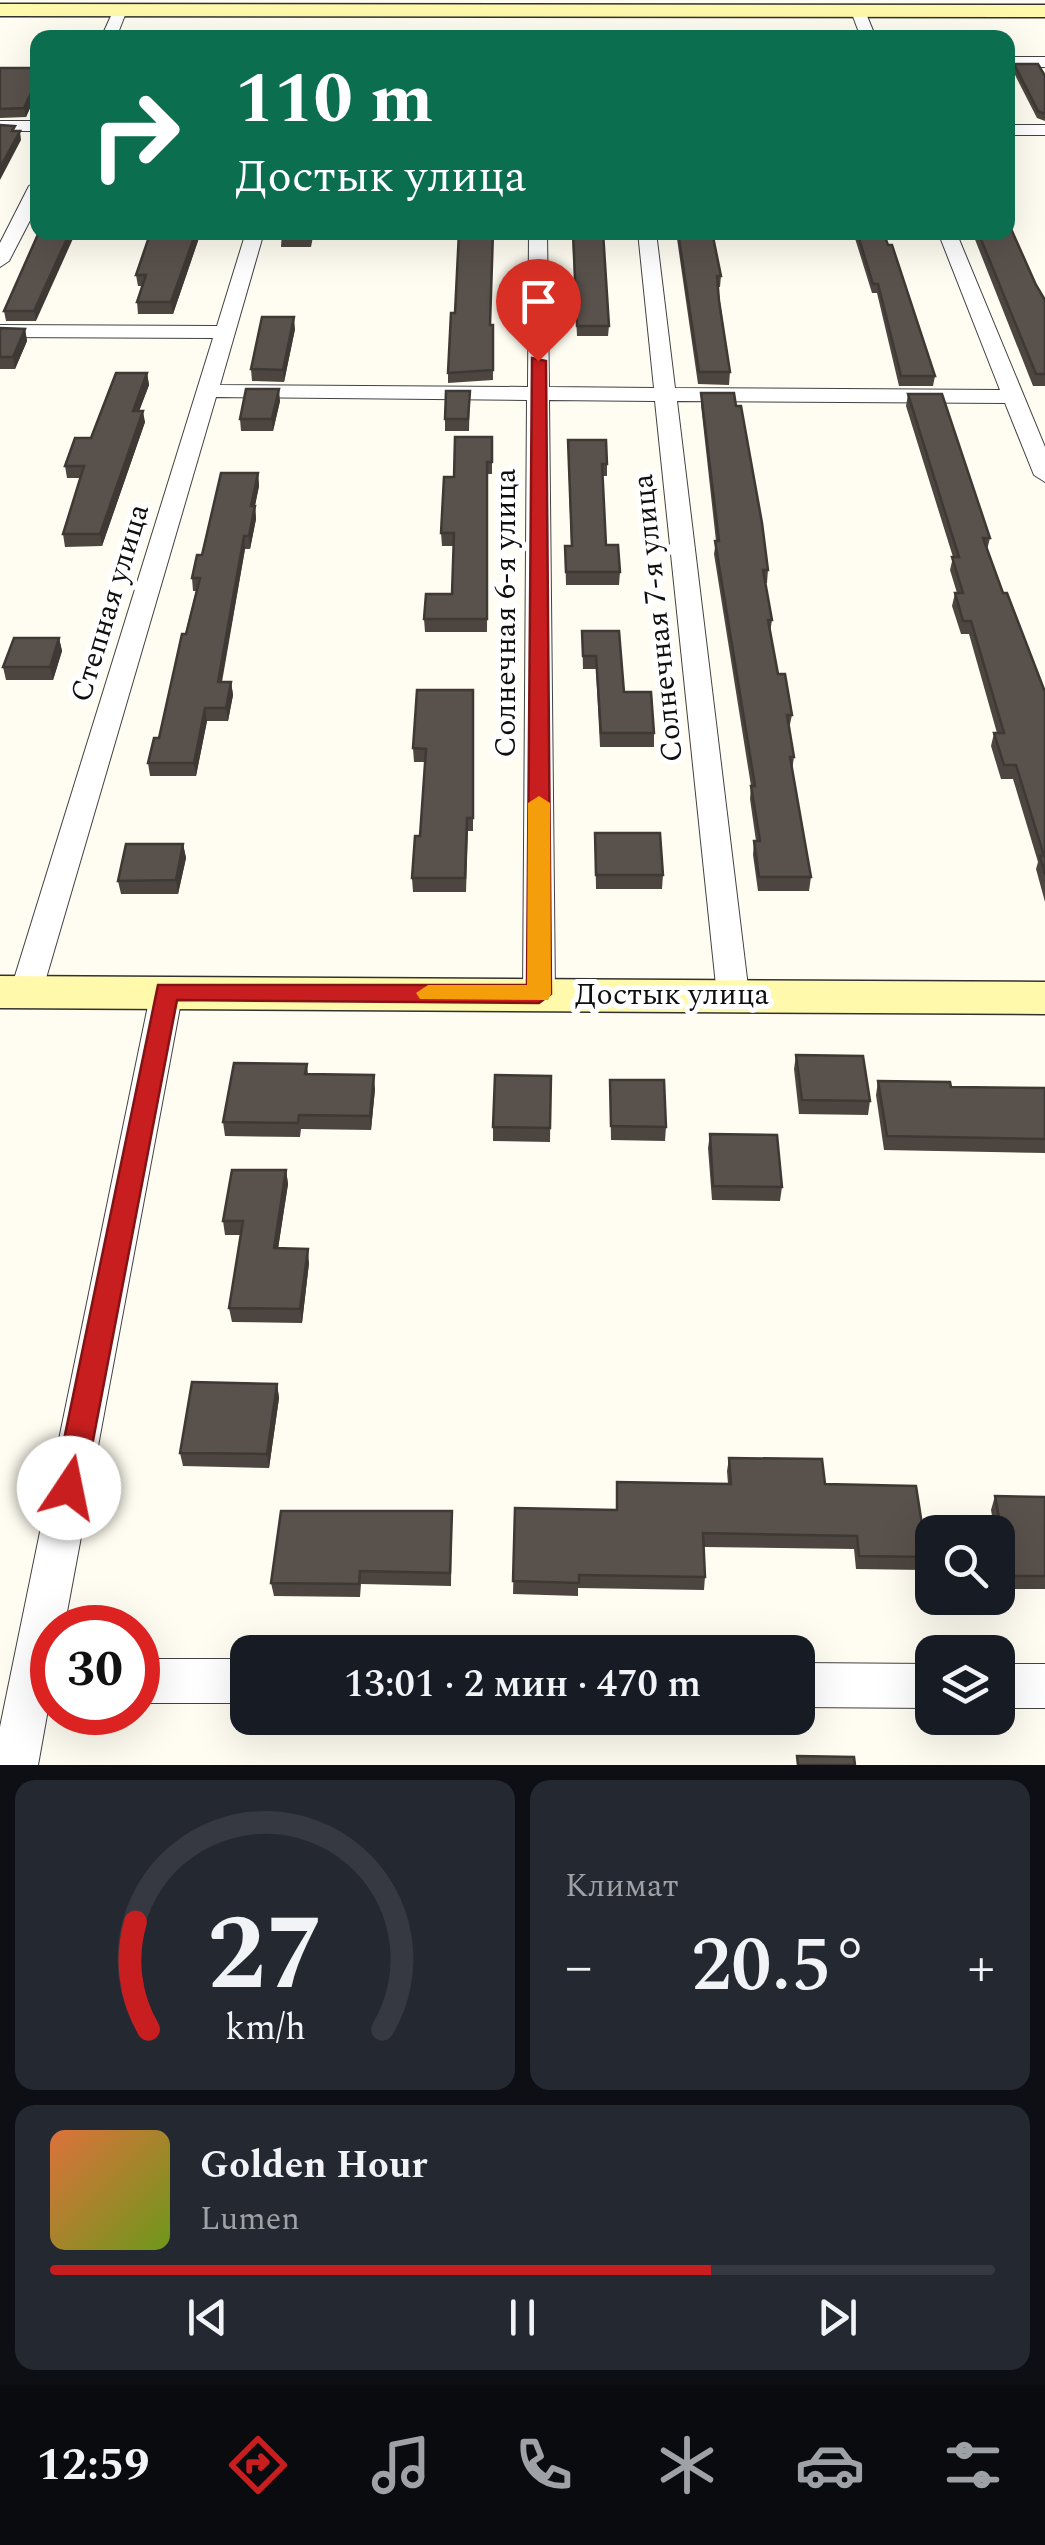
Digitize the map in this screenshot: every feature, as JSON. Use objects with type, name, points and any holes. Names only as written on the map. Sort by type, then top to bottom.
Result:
[{"type":"street","points":[[0,10],[1045,12]]},
{"type":"street","points":[[111,30],[120,10]]},
{"type":"street","points":[[858,11],[866,30]]},
{"type":"street","points":[[1015,62],[1045,62]]},
{"type":"street","points":[[0,126],[30,126]]},
{"type":"street","points":[[1015,130],[1045,130]]},
{"type":"street","points":[[0,261],[30,202]]},
{"type":"street","name":"Степная улица","points":[[13,992],[209,391],[252,240]]},
{"type":"street","name":"Солнечная 6-я улица","points":[[538,240],[539,994]]},
{"type":"street","name":"Солнечная 7-я улица","points":[[648,240],[733,996]]},
{"type":"street","points":[[950,240],[1045,475]]},
{"type":"street","points":[[0,331],[226,332]]},
{"type":"street","points":[[209,391],[1015,397]]},
{"type":"street","name":"Достык улица","points":[[13,992],[1045,998]]},
{"type":"street","points":[[56,1605],[167,992]]},
{"type":"street","points":[[160,1680],[230,1681]]},
{"type":"street","points":[[815,1685],[915,1686]]},
{"type":"street","points":[[1015,1686],[1045,1686]]},
{"type":"street","points":[[14,1765],[30,1716]]},
{"type":"building","points":[[1015,64],[1038,64],[1045,76],[1045,114],[1038,111]]},
{"type":"building","points":[[0,68],[30,68],[30,95],[24,108],[0,109]]},
{"type":"building","points":[[0,125],[15,126],[12,131],[20,131],[0,168]]},
{"type":"building","points":[[1015,238],[1045,300],[1045,374],[1036,374],[981,240]]},
{"type":"building","points":[[35,240],[66,240],[34,311],[4,311]]},
{"type":"building","points":[[148,240],[193,240],[171,302],[137,302],[146,275],[136,275]]},
{"type":"building","points":[[459,240],[493,240],[493,370],[448,373],[451,313],[455,313]]},
{"type":"building","points":[[573,240],[604,240],[609,326],[577,326]]},
{"type":"building","points":[[679,240],[714,240],[721,276],[717,276],[719,301],[730,372],[699,372]]},
{"type":"building","points":[[859,240],[886,240],[892,245],[935,376],[901,376],[878,284],[873,284]]},
{"type":"building","points":[[262,317],[294,317],[283,370],[251,369]]},
{"type":"building","points":[[0,328],[25,329],[13,357],[0,357]]},
{"type":"building","points":[[116,373],[147,373],[133,411],[143,411],[100,534],[63,534],[84,466],[65,466],[75,438],[91,438]]},
{"type":"building","points":[[246,389],[279,389],[272,419],[240,419]]},
{"type":"building","points":[[446,391],[470,391],[468,419],[445,419]]},
{"type":"building","points":[[701,393],[734,393],[736,406],[741,406],[768,570],[763,570],[772,620],[768,620],[778,674],[785,674],[792,715],[787,715],[794,757],[790,757],[811,877],[759,877],[754,841],[760,841],[751,786],[755,786],[715,541],[719,541]]},
{"type":"building","points":[[908,394],[942,394],[990,538],[983,538],[1045,692],[1045,875],[1040,856],[1044,856],[1016,765],[1004,765],[994,733],[1004,733],[971,621],[963,621],[955,593],[963,593],[952,557],[959,557]]},
{"type":"building","points":[[455,437],[492,437],[492,462],[487,462],[487,619],[424,619],[426,594],[452,594],[454,533],[441,533],[444,477],[454,477]]},
{"type":"building","points":[[568,440],[606,440],[607,464],[602,464],[606,545],[618,545],[620,572],[566,572],[565,546],[572,546]]},
{"type":"building","points":[[221,473],[258,473],[251,506],[255,506],[249,536],[244,536],[218,682],[231,682],[226,708],[205,708],[194,763],[148,763],[154,738],[159,738],[182,634],[186,634],[200,578],[192,578],[197,555],[202,555]]},
{"type":"building","points":[[582,631],[619,631],[624,692],[651,692],[654,733],[601,733],[596,656],[583,656]]},
{"type":"building","points":[[14,638],[59,638],[50,667],[3,667]]},
{"type":"building","points":[[417,690],[473,690],[473,818],[467,818],[465,878],[412,878],[415,836],[420,836],[426,749],[413,748]]},
{"type":"building","points":[[595,833],[660,833],[663,875],[596,875]]},
{"type":"building","points":[[126,844],[183,844],[176,880],[118,881]]},
{"type":"building","points":[[796,1055],[863,1056],[870,1101],[802,1100]]},
{"type":"building","points":[[234,1063],[307,1064],[305,1074],[374,1075],[370,1116],[299,1115],[298,1123],[223,1122]]},
{"type":"building","points":[[495,1075],[551,1076],[550,1128],[493,1127]]},
{"type":"building","points":[[610,1080],[664,1080],[666,1127],[611,1126]]},
{"type":"building","points":[[878,1081],[1045,1088],[1045,1139],[887,1136]]},
{"type":"building","points":[[710,1134],[777,1135],[782,1187],[713,1186]]},
{"type":"building","points":[[232,1170],[286,1170],[274,1248],[308,1249],[300,1309],[229,1308],[243,1221],[223,1221]]},
{"type":"building","points":[[192,1382],[277,1384],[267,1454],[180,1453]]},
{"type":"building","points":[[729,1458],[822,1459],[825,1484],[916,1486],[920,1515],[915,1515],[915,1557],[859,1556],[857,1536],[703,1533],[705,1577],[579,1575],[579,1583],[513,1581],[515,1508],[617,1510],[617,1482],[731,1484]]},
{"type":"building","points":[[995,1496],[1045,1497],[1045,1576],[1015,1576],[1015,1515],[999,1515]]},
{"type":"building","points":[[281,1511],[452,1511],[450,1573],[360,1571],[359,1584],[271,1583]]},
{"type":"building","points":[[797,1756],[854,1757],[855,1765],[798,1765]]},
{"type":"slow traffic","points":[[428,993],[539,994],[539,803]]},
{"type":"route","points":[[69,1488],[167,992],[539,994],[538,361]]}]
